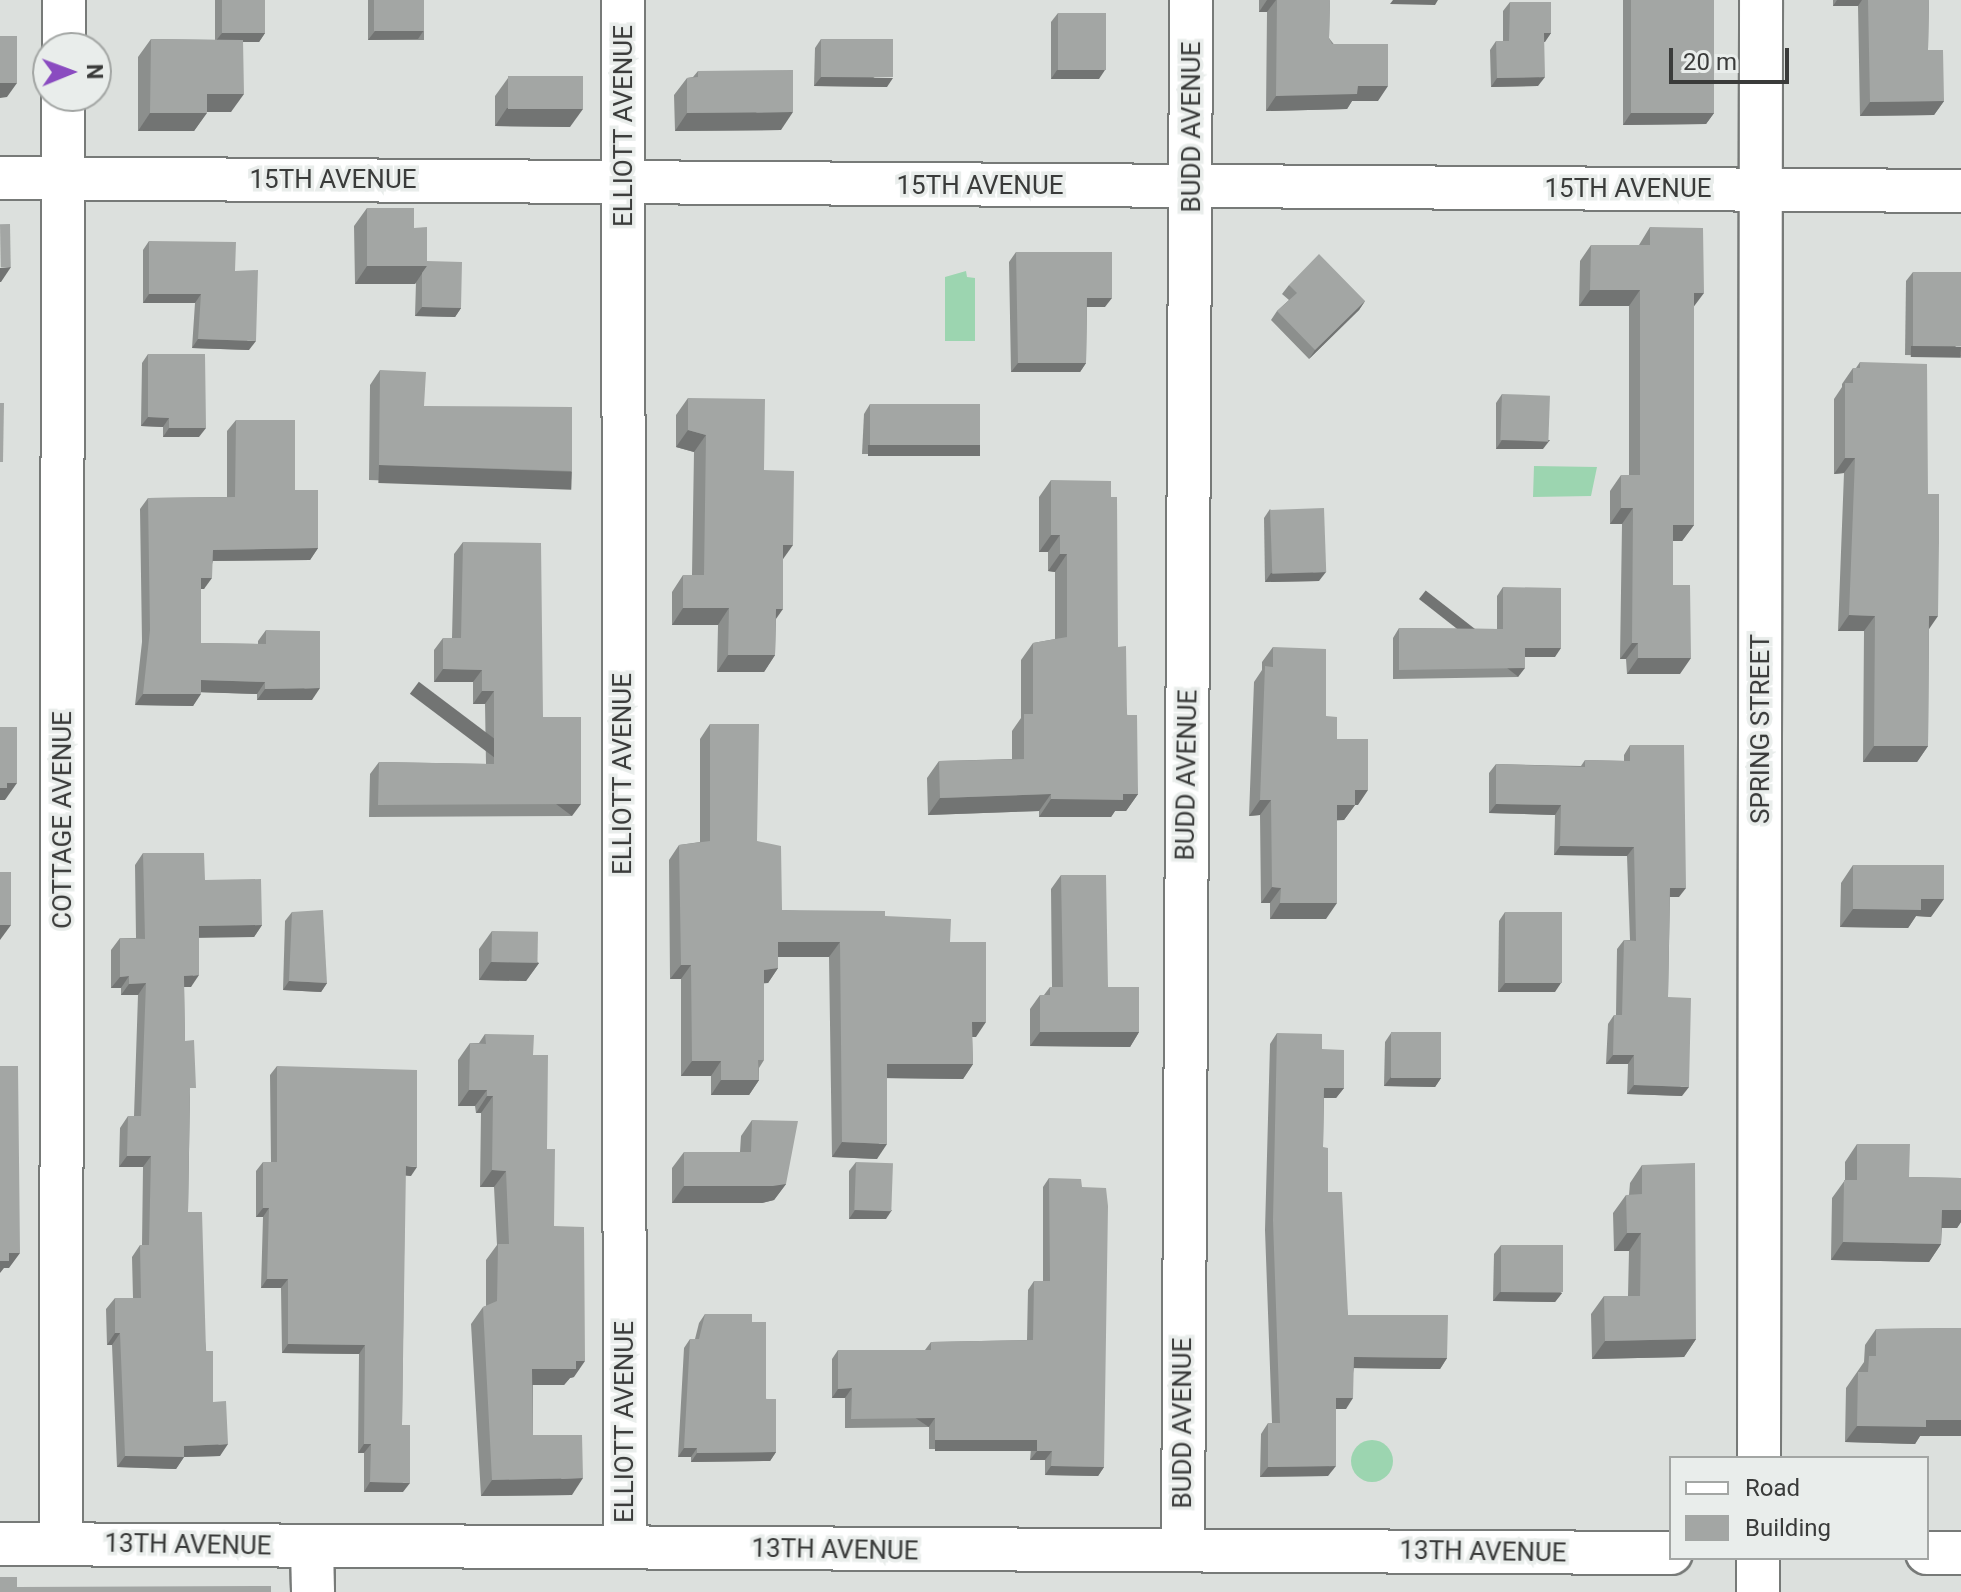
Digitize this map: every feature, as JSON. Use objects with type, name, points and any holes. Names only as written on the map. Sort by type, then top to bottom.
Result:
[{"type":"street","points":[[64,0],[64,32]]},
{"type":"street","name":"ELLIOTT AVENUE","points":[[623,0],[625,1547]]},
{"type":"street","name":"BUDD AVENUE","points":[[1183,1550],[1193,186],[1191,0]]},
{"type":"street","name":"SPRING STREET","points":[[1759,1456],[1761,0]]},
{"type":"street","name":"COTTAGE AVENUE","points":[[61,1543],[63,112]]},
{"type":"street","name":"15TH AVENUE","points":[[0,178],[1961,191]]},
{"type":"street","name":"13TH AVENUE","points":[[0,1544],[1669,1553]]},
{"type":"street","points":[[312,1547],[313,1592]]},
{"type":"street","points":[[1929,1553],[1961,1553]]},
{"type":"street","points":[[1758,1560],[1758,1592]]},
{"type":"shaded area","points":[[966,271],[967,277],[975,278],[975,341],[945,341],[945,277]]},
{"type":"shaded area","points":[[1534,466],[1597,467],[1591,496],[1533,497]]},
{"type":"shaded area","points":[[1372,1440],[1387,1446],[1393,1461],[1387,1476],[1372,1482],[1357,1476],[1351,1461],[1357,1446]]},
{"type":"building","points":[[222,0],[265,0],[265,33],[222,33]]},
{"type":"building","points":[[374,0],[424,0],[424,31],[374,31]]},
{"type":"building","points":[[1277,0],[1330,0],[1329,38],[1332,44],[1388,44],[1388,86],[1358,86],[1357,94],[1276,96]]},
{"type":"building","points":[[1631,0],[1714,0],[1714,113],[1631,113]]},
{"type":"building","points":[[1868,0],[1929,0],[1928,50],[1943,50],[1944,101],[1870,102]]},
{"type":"building","points":[[1510,2],[1551,2],[1551,33],[1544,33],[1545,77],[1497,78],[1496,41],[1509,41]]},
{"type":"building","points":[[1058,13],[1106,13],[1106,70],[1058,70]]},
{"type":"building","points":[[0,36],[17,36],[17,83],[0,83]]},
{"type":"building","points":[[151,39],[243,40],[244,94],[207,94],[207,113],[150,113]]},
{"type":"building","points":[[821,39],[893,39],[893,77],[821,77]]},
{"type":"building","points":[[793,70],[793,112],[687,113],[687,78],[698,77],[698,71]]},
{"type":"building","points":[[508,76],[583,76],[583,109],[508,109]]},
{"type":"building","points":[[367,208],[414,208],[414,228],[427,227],[427,266],[367,266]]},
{"type":"building","points":[[0,224],[10,224],[11,267],[1,267]]},
{"type":"building","points":[[1650,227],[1703,228],[1704,293],[1694,293],[1694,525],[1673,525],[1673,585],[1690,585],[1691,658],[1638,658],[1638,643],[1632,643],[1633,508],[1621,508],[1621,475],[1640,475],[1640,290],[1590,290],[1591,245],[1650,245]]},
{"type":"building","points":[[149,241],[236,242],[235,271],[258,270],[256,341],[198,339],[201,294],[149,294]]},
{"type":"building","points":[[1016,252],[1112,252],[1112,298],[1087,298],[1086,363],[1018,363]]},
{"type":"building","points":[[1319,254],[1365,301],[1315,350],[1277,311],[1297,293],[1289,285]]},
{"type":"building","points":[[427,261],[462,262],[461,308],[422,307],[422,273]]},
{"type":"building","points":[[1913,272],[1961,272],[1961,346],[1913,346]]},
{"type":"building","points":[[148,354],[205,354],[206,428],[169,428],[169,418],[148,417]]},
{"type":"building","points":[[1860,362],[1927,364],[1928,494],[1939,494],[1938,616],[1929,616],[1928,746],[1874,746],[1875,616],[1849,615],[1855,458],[1845,458],[1845,383],[1853,383],[1853,368],[1860,368]]},
{"type":"building","points":[[380,370],[426,372],[424,406],[572,407],[572,471],[379,465]]},
{"type":"building","points":[[1502,394],[1550,396],[1548,442],[1500,440]]},
{"type":"building","points":[[688,398],[765,399],[764,470],[794,471],[793,545],[783,545],[783,609],[776,609],[775,655],[728,655],[729,608],[683,608],[683,575],[704,575],[706,435],[688,430]]},
{"type":"building","points":[[0,403],[4,403],[3,462],[0,462]]},
{"type":"building","points":[[870,404],[980,404],[980,445],[870,445]]},
{"type":"building","points":[[236,420],[295,420],[295,490],[318,490],[318,548],[213,550],[212,578],[201,578],[201,643],[266,644],[266,630],[320,631],[320,688],[265,689],[265,682],[201,680],[201,694],[143,694],[150,630],[148,498],[235,497]]},
{"type":"building","points":[[1051,480],[1111,481],[1111,497],[1117,497],[1118,647],[1126,646],[1127,715],[1137,715],[1138,794],[1123,794],[1123,800],[1051,799],[1051,794],[940,798],[939,761],[1024,759],[1024,714],[1033,714],[1033,643],[1067,637],[1067,554],[1060,554],[1060,535],[1051,535]]},
{"type":"building","points":[[1324,508],[1326,572],[1272,574],[1270,510]]},
{"type":"building","points":[[463,542],[541,543],[543,717],[581,717],[581,804],[378,805],[379,762],[494,764],[494,691],[482,691],[482,670],[443,669],[443,638],[461,638]]},
{"type":"building","points":[[1503,587],[1561,588],[1561,648],[1525,648],[1525,668],[1399,670],[1399,628],[1503,629]]},
{"type":"building","points":[[1273,647],[1326,649],[1326,716],[1337,717],[1337,739],[1368,739],[1368,790],[1355,790],[1355,805],[1337,805],[1337,903],[1280,903],[1281,888],[1272,887],[1271,800],[1260,800],[1265,666],[1273,667]]},
{"type":"building","points":[[710,724],[759,724],[757,841],[781,846],[782,910],[885,911],[885,916],[951,919],[950,942],[986,942],[986,1022],[972,1022],[973,1064],[887,1064],[887,1144],[842,1142],[840,942],[778,942],[778,968],[764,970],[764,1060],[758,1060],[759,1080],[721,1080],[721,1061],[692,1061],[691,965],[681,965],[679,845],[710,841]]},
{"type":"building","points":[[0,727],[17,727],[17,783],[7,783],[7,788],[0,788]]},
{"type":"building","points":[[1630,745],[1684,745],[1686,888],[1670,888],[1668,997],[1691,998],[1689,1087],[1634,1085],[1634,1055],[1613,1055],[1614,1015],[1622,1015],[1624,940],[1636,941],[1634,847],[1560,846],[1561,805],[1496,804],[1496,764],[1585,767],[1585,760],[1630,761]]},
{"type":"building","points":[[143,853],[204,853],[205,880],[261,879],[262,925],[199,926],[199,975],[184,976],[185,1041],[194,1040],[196,1088],[190,1088],[188,1212],[202,1212],[206,1351],[213,1351],[213,1402],[226,1401],[228,1444],[184,1446],[184,1457],[125,1456],[120,1333],[115,1333],[115,1298],[141,1298],[140,1245],[149,1245],[151,1156],[127,1156],[128,1116],[141,1116],[146,983],[129,984],[129,976],[120,977],[120,938],[145,939]]},
{"type":"building","points":[[1853,865],[1944,865],[1944,899],[1921,899],[1921,910],[1853,909]]},
{"type":"building","points":[[0,872],[11,872],[11,925],[0,925]]},
{"type":"building","points":[[1061,875],[1106,875],[1108,987],[1139,987],[1139,1032],[1040,1032],[1040,995],[1050,995],[1050,987],[1063,987]]},
{"type":"building","points":[[323,910],[327,983],[289,981],[292,912]]},
{"type":"building","points":[[1505,912],[1562,912],[1562,983],[1505,983]]},
{"type":"building","points":[[492,931],[538,932],[537,963],[491,962]]},
{"type":"building","points":[[1391,1032],[1441,1032],[1441,1078],[1391,1078]]},
{"type":"building","points":[[1277,1033],[1322,1034],[1322,1049],[1344,1050],[1344,1088],[1324,1088],[1323,1147],[1328,1148],[1328,1192],[1342,1192],[1348,1315],[1448,1315],[1447,1358],[1354,1357],[1353,1398],[1336,1398],[1336,1466],[1268,1467],[1268,1423],[1280,1423],[1273,1220]]},
{"type":"building","points":[[485,1034],[534,1035],[533,1055],[548,1055],[547,1149],[555,1149],[554,1226],[584,1227],[585,1361],[576,1361],[576,1369],[532,1369],[533,1435],[582,1435],[583,1478],[492,1480],[483,1307],[497,1301],[498,1244],[509,1244],[506,1171],[492,1170],[493,1096],[487,1096],[487,1090],[469,1090],[470,1043],[486,1044]]},
{"type":"building","points":[[0,1066],[18,1066],[20,1253],[9,1253],[9,1261],[0,1261]]},
{"type":"building","points":[[277,1066],[417,1070],[417,1167],[406,1166],[402,1425],[410,1425],[410,1483],[370,1482],[371,1444],[364,1444],[365,1345],[288,1344],[288,1279],[267,1279],[269,1208],[263,1208],[263,1162],[277,1162]]},
{"type":"building","points":[[752,1120],[798,1121],[786,1184],[684,1186],[684,1152],[751,1152]]},
{"type":"building","points":[[1857,1144],[1910,1144],[1909,1177],[1961,1178],[1961,1210],[1942,1210],[1941,1244],[1843,1242],[1844,1180],[1857,1180]]},
{"type":"building","points":[[856,1162],[893,1163],[891,1211],[854,1210]]},
{"type":"building","points":[[1695,1163],[1696,1339],[1605,1341],[1604,1296],[1640,1296],[1641,1233],[1627,1233],[1626,1195],[1642,1194],[1642,1165]]},
{"type":"building","points":[[1049,1178],[1081,1179],[1082,1187],[1106,1188],[1104,1467],[1051,1466],[1052,1451],[1037,1451],[1037,1440],[935,1440],[935,1418],[851,1419],[852,1388],[838,1389],[838,1350],[931,1350],[931,1342],[1033,1340],[1034,1281],[1050,1281]]},
{"type":"building","points":[[1501,1245],[1563,1245],[1563,1292],[1501,1292]]},
{"type":"building","points":[[705,1314],[752,1314],[752,1322],[766,1322],[766,1399],[776,1399],[776,1452],[697,1453],[697,1448],[684,1448],[690,1339],[699,1339]]},
{"type":"building","points":[[1961,1328],[1961,1420],[1926,1420],[1926,1427],[1857,1426],[1858,1372],[1868,1372],[1869,1356],[1876,1356],[1876,1329]]},
{"type":"building","points":[[0,1577],[17,1577],[17,1587],[271,1586],[271,1592],[0,1592]]}]
